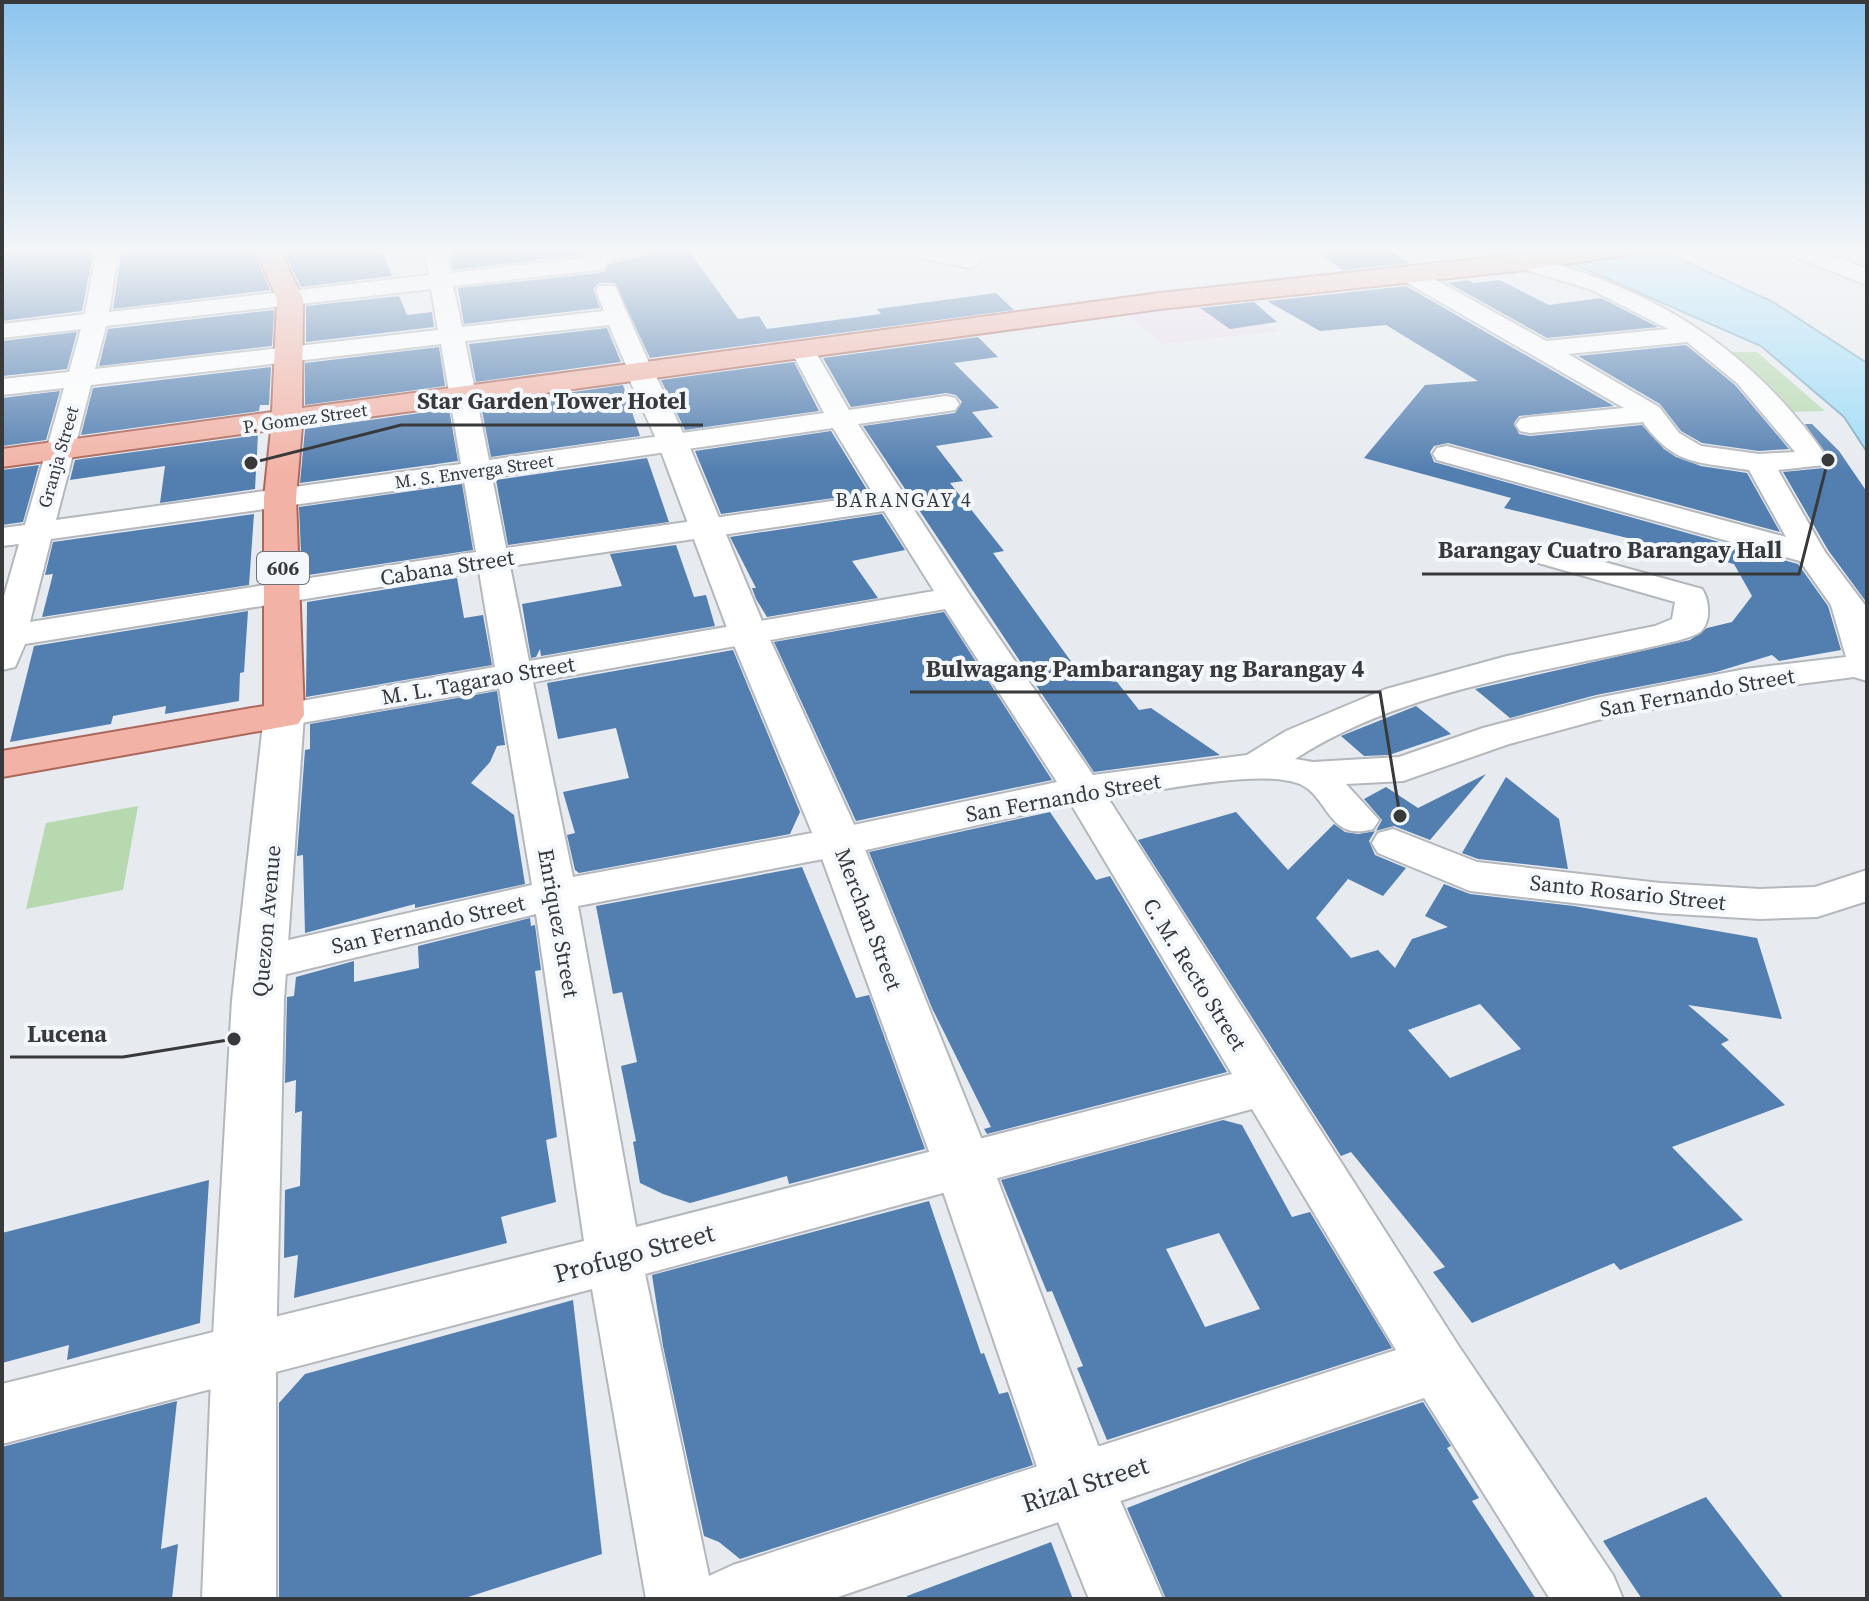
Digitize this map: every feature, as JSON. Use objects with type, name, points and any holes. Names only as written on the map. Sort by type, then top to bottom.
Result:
[{"type":"main road","name":"Quezon Avenue","points":[[239,1599],[244,1354],[262,963],[284,715],[280,498],[287,421],[288,323]]},
{"type":"main road","name":"P. Gomez Street","points":[[2,458],[999,323]]},
{"type":"main road","name":"Merchan Street","points":[[640,372],[673,443],[748,633],[839,842],[963,1165],[1079,1487],[1126,1599]]},
{"type":"main road","name":"M. L. Tagarao Street","points":[[2,764],[284,715]]},
{"type":"street","points":[[2,331],[67,323]]},
{"type":"street","name":"Granja Street","points":[[5,645],[95,323]]},
{"type":"street","name":"Enriquez Street","points":[[449,323],[555,895],[614,1258],[680,1599]]},
{"type":"street","points":[[2,387],[566,323]]},
{"type":"street","name":"Merchan Street","points":[[618,323],[640,372]]},
{"type":"street","points":[[1495,323],[1650,413],[1669,439],[1693,453],[1759,463],[1814,459],[1778,411],[1742,372],[1694,334],[1674,323]]},
{"type":"street","points":[[1542,349],[1694,334]]},
{"type":"street","name":"C. M. Recto Street","points":[[802,349],[841,419],[954,597],[1082,789],[1437,1365],[1589,1599]]},
{"type":"street","name":"M. S. Enverga Street","points":[[2,537],[946,404]]},
{"type":"street","points":[[1530,425],[1650,413]]},
{"type":"street","points":[[1447,454],[1811,554]]},
{"type":"street","points":[[1759,463],[1811,554],[1848,605],[1866,667]]},
{"type":"street","name":"Cabana Street","points":[[5,645],[284,592],[893,501]]},
{"type":"street","points":[[1257,766],[1282,748],[1415,692],[1664,634],[1688,625],[1692,603],[1690,596],[1539,553]]},
{"type":"street","name":"M. L. Tagarao Street","points":[[284,715],[954,597]]},
{"type":"street","name":"San Fernando Street","points":[[262,963],[555,895],[839,842],[1082,789],[1257,766],[1313,774],[1403,769],[1496,736],[1597,709],[1745,680],[1866,667]]},
{"type":"street","name":"Santo Rosario Street","points":[[1313,774],[1376,832],[1470,876],[1660,898],[1760,904],[1817,902],[1867,885]]},
{"type":"street","name":"Profugo Street","points":[[2,1414],[614,1258],[1264,1086]]},
{"type":"street","name":"Rizal Street","points":[[733,1599],[1079,1487],[1437,1365]]},
{"type":"shaded area","points":[[1136,323],[1257,323],[1279,331],[1162,344]]},
{"type":"green space","points":[[1725,352],[1757,352],[1825,411],[1791,412]]},
{"type":"green space","points":[[138,806],[123,890],[26,909],[46,823]]},
{"type":"water","points":[[1708,323],[1805,323],[1867,363],[1867,452],[1844,417],[1761,346]]},
{"type":"building","points":[[163,323],[273,323],[272,346],[99,366],[108,329]]},
{"type":"building","points":[[306,323],[433,323],[434,327],[306,342]]},
{"type":"building","points":[[634,323],[763,323],[767,329],[815,323],[918,323],[650,358]]},
{"type":"building","points":[[1221,323],[1272,323],[1230,329]]},
{"type":"building","points":[[1305,323],[1470,323],[1614,406],[1519,416],[1514,423],[1519,434],[1530,436],[1642,425],[1676,457],[1701,466],[1747,473],[1780,532],[1448,443],[1434,446],[1430,452],[1434,462],[1798,564],[1828,606],[1841,650],[1779,661],[1772,655],[1716,672],[1596,695],[1510,718],[1475,689],[1690,640],[1707,628],[1732,622],[1752,596],[1734,564],[1504,508],[1511,498],[1364,458],[1425,385],[1478,381],[1386,325],[1320,331]]},
{"type":"building","points":[[1519,323],[1650,323],[1658,327],[1547,338]]},
{"type":"building","points":[[607,328],[621,362],[476,382],[469,344]]},
{"type":"building","points":[[77,332],[67,369],[2,376],[2,341]]},
{"type":"building","points":[[978,337],[998,357],[954,363],[999,408],[972,412],[993,437],[936,446],[963,481],[950,483],[1004,551],[993,553],[1083,678],[1117,682],[1139,710],[1151,708],[1220,755],[1094,772],[863,426],[955,413],[962,402],[956,395],[946,393],[851,407],[823,358]]},
{"type":"building","points":[[1686,345],[1735,385],[1789,449],[1759,451],[1702,443],[1681,431],[1660,404],[1578,356]]},
{"type":"building","points":[[439,347],[445,386],[305,405],[305,363]]},
{"type":"building","points":[[794,362],[819,411],[685,430],[661,380]]},
{"type":"building","points":[[271,367],[269,405],[260,405],[259,411],[81,435],[93,388]]},
{"type":"building","points":[[623,385],[640,436],[491,457],[481,405]]},
{"type":"building","points":[[60,391],[46,440],[2,446],[2,398]]},
{"type":"building","points":[[449,409],[458,461],[300,483],[305,429]]},
{"type":"building","points":[[1805,424],[1812,424],[1839,451],[1867,492],[1867,603],[1828,550],[1783,472],[1824,468],[1830,461]]},
{"type":"building","points":[[831,431],[869,493],[721,514],[695,451]]},
{"type":"building","points":[[258,435],[255,489],[160,503],[165,466],[70,480],[75,460]]},
{"type":"building","points":[[647,458],[669,522],[508,545],[496,480]]},
{"type":"building","points":[[39,465],[23,522],[2,525],[2,470]]},
{"type":"building","points":[[462,484],[473,550],[302,576],[299,507]]},
{"type":"building","points":[[254,514],[249,585],[42,617],[53,574],[45,575],[53,542]]},
{"type":"building","points":[[882,514],[905,550],[852,561],[878,598],[767,617],[756,599],[752,588],[756,588],[730,537]]},
{"type":"building","points":[[676,545],[694,597],[706,595],[715,626],[541,656],[540,649],[536,657],[531,658],[522,604],[622,586],[610,554]]},
{"type":"building","points":[[457,578],[464,618],[483,615],[492,665],[306,697],[307,602]]},
{"type":"building","points":[[248,611],[239,701],[165,714],[166,706],[113,716],[111,724],[10,742],[34,646]]},
{"type":"building","points":[[944,612],[1052,780],[856,821],[774,642]]},
{"type":"building","points":[[733,650],[800,812],[790,834],[579,873],[575,870],[567,835],[575,833],[563,792],[629,778],[616,728],[558,739],[547,683]]},
{"type":"building","points":[[497,691],[505,745],[497,746],[490,762],[471,783],[514,815],[525,884],[415,908],[415,904],[305,933],[303,855],[297,856],[305,750],[310,749],[310,724]]},
{"type":"building","points":[[1416,706],[1451,734],[1389,755],[1364,756],[1341,736]]},
{"type":"building","points":[[1486,774],[1430,840],[1394,826],[1376,831],[1382,820],[1364,799],[1386,787],[1418,808]]},
{"type":"building","points":[[1506,777],[1559,819],[1568,869],[1478,859],[1462,853]]},
{"type":"building","points":[[1050,812],[1096,880],[1110,876],[1227,1072],[987,1134],[984,1129],[991,1127],[932,1008],[869,852]]},
{"type":"building","points":[[1236,812],[1288,870],[1334,824],[1345,832],[1358,834],[1375,831],[1369,841],[1375,855],[1406,868],[1383,896],[1348,879],[1316,918],[1351,958],[1378,950],[1395,968],[1412,939],[1448,927],[1425,916],[1444,884],[1470,894],[1574,906],[1757,938],[1782,1019],[1688,1005],[1729,1040],[1721,1044],[1785,1105],[1672,1147],[1743,1220],[1620,1270],[1614,1263],[1472,1323],[1433,1272],[1445,1267],[1351,1152],[1341,1156],[1138,840]],"holes":[[[1480,1004],[1521,1049],[1450,1078],[1408,1030]]]},
{"type":"building","points":[[802,867],[856,998],[869,995],[925,1149],[789,1184],[787,1176],[690,1203],[663,1194],[640,1183],[633,1142],[636,1141],[621,1066],[637,1062],[622,992],[613,994],[596,906]]},
{"type":"building","points":[[530,918],[531,926],[535,925],[541,970],[535,971],[557,1137],[546,1140],[556,1202],[501,1217],[507,1243],[294,1298],[298,1255],[284,1258],[285,1190],[300,1186],[302,1111],[295,1113],[296,1080],[285,1083],[287,997],[294,996],[296,977],[354,961],[354,982],[419,968],[418,946]]},
{"type":"building","points":[[1223,1120],[1242,1125],[1292,1217],[1310,1212],[1392,1348],[1107,1440],[1077,1368],[1083,1366],[1052,1291],[1047,1292],[1001,1180]],"holes":[[[1219,1233],[1260,1309],[1205,1327],[1166,1249]]]},
{"type":"building","points":[[209,1180],[200,1323],[67,1360],[69,1345],[2,1363],[2,1233]]},
{"type":"building","points":[[929,1201],[981,1354],[984,1353],[999,1394],[1008,1392],[1033,1465],[740,1559],[719,1542],[704,1536],[663,1346],[652,1275]]},
{"type":"building","points":[[573,1300],[602,1554],[462,1599],[279,1599],[279,1403],[305,1374]]},
{"type":"building","points":[[177,1401],[161,1549],[178,1544],[172,1599],[2,1599],[2,1447]]},
{"type":"building","points":[[1423,1402],[1451,1446],[1447,1448],[1479,1498],[1472,1501],[1536,1599],[1166,1599],[1127,1508],[1253,1459]]},
{"type":"building","points":[[1706,1497],[1784,1599],[1642,1599],[1603,1541]]},
{"type":"building","points":[[1051,1542],[1073,1599],[907,1599],[907,1596]]},
{"type":"place","name":"Barangay Cuatro Barangay Hall","points":[[1828,460]]},
{"type":"place","name":"Star Garden Tower Hotel","points":[[251,463]]},
{"type":"place","name":"Bulwagang Pambarangay ng Barangay 4","points":[[1400,816]]},
{"type":"place","name":"Lucena","points":[[234,1039]]},
{"type":"district","name":"BARANGAY 4","points":[[904,500]]}]
